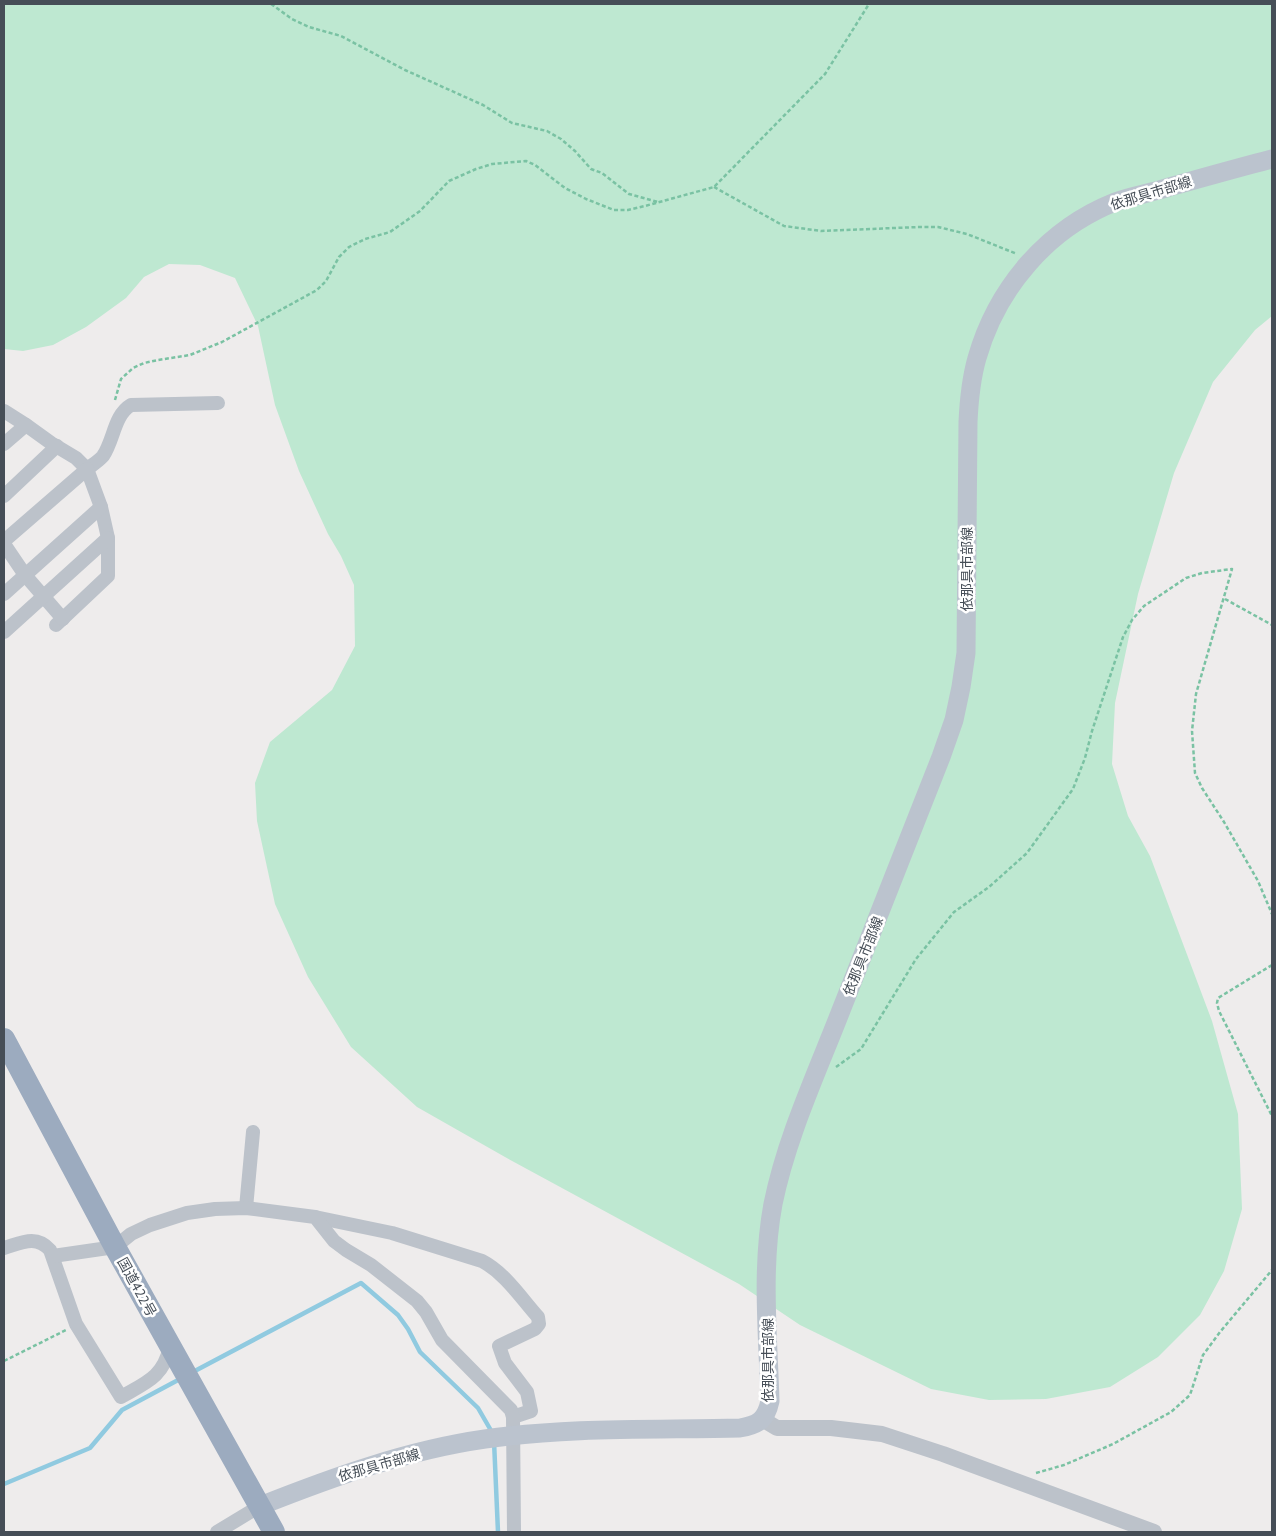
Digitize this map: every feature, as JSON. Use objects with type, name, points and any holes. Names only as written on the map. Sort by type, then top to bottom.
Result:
[{"type":"highway","name":"国道422号","points":[[4,1039],[115,1247],[274,1532]]},
{"type":"main road","name":"依那具市部線","points":[[260,1506],[306,1487],[405,1456],[486,1439],[582,1432],[740,1428],[752,1426],[762,1419],[768,1410],[770,1401],[767,1276],[769,1241],[773,1205],[783,1164],[795,1127],[941,757],[954,720],[961,687],[966,653],[968,422],[970,391],[976,359],[988,325],[1006,294],[1029,262],[1051,240],[1082,218],[1116,202],[1272,159]]},
{"type":"street","points":[[4,411],[76,458],[87,469],[101,507],[108,538],[108,576],[59,622],[44,597],[25,575],[4,543],[87,469],[102,457],[123,410],[131,405],[218,403]]},
{"type":"street","points":[[4,444],[26,424]]},
{"type":"street","points":[[4,496],[57,446]]},
{"type":"street","points":[[4,594],[101,507]]},
{"type":"street","points":[[4,632],[108,538]]},
{"type":"street","points":[[246,1208],[253,1132]]},
{"type":"street","points":[[52,1256],[115,1247],[131,1234],[169,1217],[215,1209],[246,1208],[316,1217],[392,1234],[482,1261],[492,1266],[538,1317],[539,1324],[535,1329],[499,1346],[506,1363],[526,1392],[531,1412],[513,1417]]},
{"type":"street","points":[[316,1217],[334,1241],[371,1265],[417,1301],[426,1312],[442,1340],[511,1410],[513,1417],[514,1532]]},
{"type":"street","points":[[4,1248],[30,1241],[38,1241],[45,1244],[50,1250],[76,1324],[121,1397],[151,1379],[162,1369],[170,1347]]},
{"type":"street","points":[[762,1419],[778,1428],[831,1428],[882,1434],[1013,1479],[1154,1532]]},
{"type":"street","points":[[217,1532],[260,1506]]},
{"type":"path","points":[[270,4],[292,19],[341,36],[405,70],[460,93],[512,123],[547,131],[568,145],[590,169],[602,173],[629,194],[659,202]]},
{"type":"path","points":[[116,428],[114,410],[117,388],[121,379],[133,368],[144,363],[190,355],[222,342],[317,290],[326,281],[339,256],[349,247],[365,239],[390,232],[420,211],[449,181],[476,168],[492,164],[526,161],[535,165],[565,188],[614,210],[628,210],[714,186],[825,74],[869,4]]},
{"type":"path","points":[[714,186],[784,226],[821,231],[899,227],[938,228],[967,234],[1017,254],[1029,262]]},
{"type":"path","points":[[833,1069],[861,1049],[916,959],[954,912],[989,887],[1027,853],[1073,789],[1085,758],[1123,637],[1132,620],[1144,606],[1186,578],[1202,573],[1232,569],[1225,599],[1196,694],[1192,731],[1195,773],[1202,788],[1258,881],[1272,914]]},
{"type":"path","points":[[1225,599],[1272,625]]},
{"type":"path","points":[[1272,965],[1218,998],[1216,1003],[1272,1116]]},
{"type":"path","points":[[1013,1479],[1064,1465],[1114,1444],[1171,1412],[1190,1395],[1203,1355],[1272,1270]]},
{"type":"path","points":[[4,1362],[76,1324]]},
{"type":"green space","points":[[4,4],[1272,4],[1272,316],[1255,330],[1213,382],[1174,473],[1138,594],[1115,703],[1112,764],[1128,816],[1150,856],[1212,1021],[1238,1114],[1242,1209],[1224,1271],[1200,1315],[1158,1357],[1110,1387],[1046,1399],[989,1400],[931,1389],[800,1325],[739,1284],[417,1107],[351,1047],[308,977],[275,904],[257,821],[255,783],[270,742],[332,690],[355,646],[354,585],[299,471],[275,405],[258,326],[235,278],[200,265],[169,264],[144,277],[126,298],[86,327],[53,345],[23,351],[4,349]]},
{"type":"waterway","points":[[191,1373],[361,1283],[398,1315],[420,1352],[478,1408],[493,1434]]},
{"type":"waterway","points":[[4,1484],[90,1448],[122,1410],[180,1379]]},
{"type":"waterway","points":[[494,1441],[498,1532]]}]
